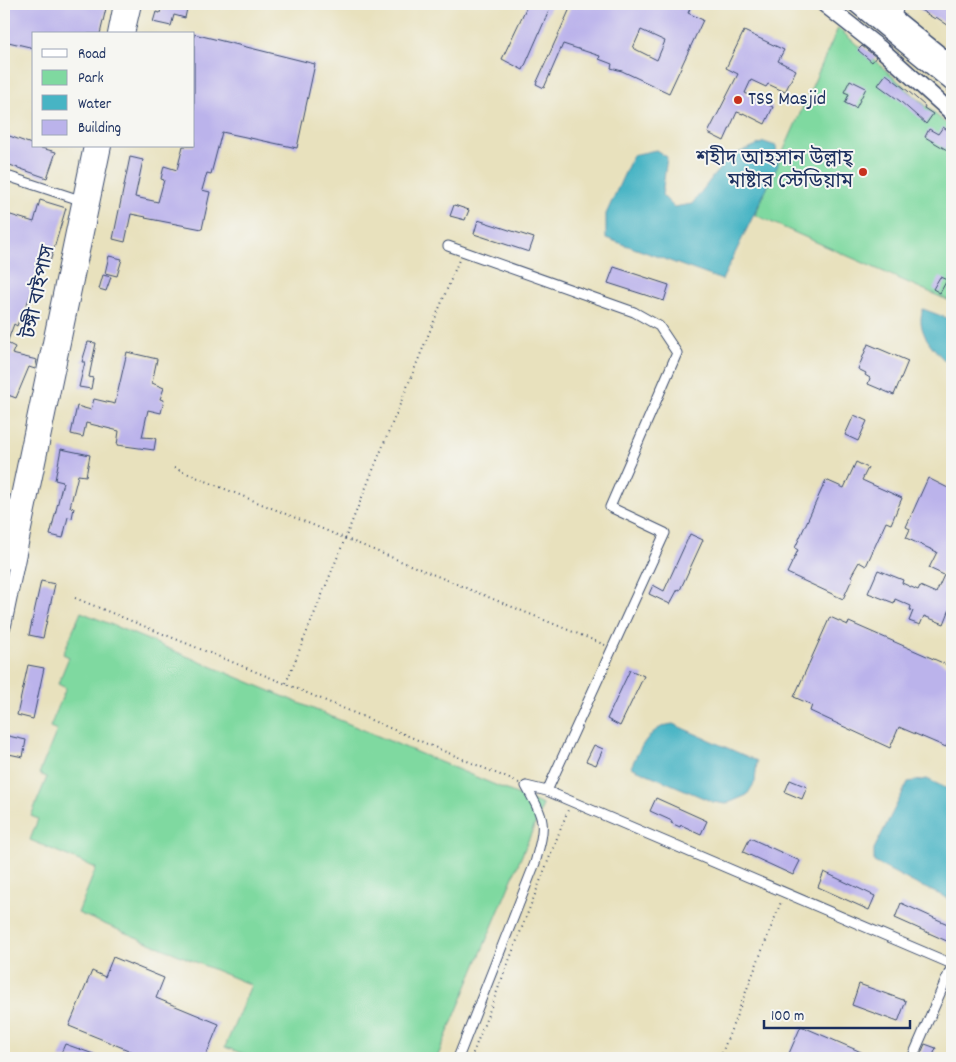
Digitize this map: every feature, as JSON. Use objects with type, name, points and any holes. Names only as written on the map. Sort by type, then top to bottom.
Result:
[{"type":"highway","points":[[824,4],[881,49],[952,113]]},
{"type":"highway","points":[[856,4],[952,83]]},
{"type":"highway","points":[[878,4],[898,11],[952,64]]},
{"type":"main road","points":[[115,32],[121,4]]},
{"type":"main road","points":[[127,32],[134,4]]},
{"type":"main road","name":"টঙ্গী বাইপাস","points":[[4,563],[91,148]]},
{"type":"main road","points":[[4,625],[104,148]]},
{"type":"street","points":[[4,175],[80,200]]},
{"type":"street","points":[[448,246],[634,312],[659,326],[677,353],[610,507],[665,533],[547,791]]},
{"type":"street","points":[[526,786],[547,791],[572,801],[952,965],[912,1058]]},
{"type":"street","points":[[458,1058],[535,863],[544,831],[542,816],[526,786]]},
{"type":"path","points":[[286,684],[462,253]]},
{"type":"path","points":[[174,468],[612,647]]},
{"type":"path","points":[[75,598],[286,684],[526,786]]},
{"type":"path","points":[[471,1058],[572,801]]},
{"type":"path","points":[[720,1058],[785,892]]},
{"type":"green space","name":"শহীদ আহসান উল্লাহ্‌ মাষ্টার স্টেডিয়াম","points":[[838,28],[952,129],[952,302],[755,215]]},
{"type":"green space","points":[[81,612],[543,805],[437,1058],[254,1058],[225,1047],[251,985],[78,913],[96,868],[30,840],[38,819],[31,816],[47,777],[39,774],[57,730],[50,727],[66,688],[58,684],[69,657],[63,654]]},
{"type":"water","points":[[764,142],[776,146],[778,165],[722,280],[606,238],[606,214],[633,155],[656,150],[667,157],[662,195],[674,207],[692,204],[731,156]]},
{"type":"water","points":[[923,309],[952,320],[952,368],[928,342],[924,334],[921,318]]},
{"type":"water","points":[[673,724],[757,761],[755,782],[747,795],[726,804],[713,802],[631,767],[642,746],[652,733]]},
{"type":"water","points":[[927,779],[952,791],[952,900],[874,862],[874,849],[908,782]]},
{"type":"building","points":[[4,4],[107,4],[100,32],[32,32],[32,48],[4,41]]},
{"type":"building","points":[[162,4],[188,4],[185,18],[174,15],[171,26],[153,22],[156,12],[160,13]]},
{"type":"building","points":[[528,4],[552,4],[523,70],[502,59]]},
{"type":"building","points":[[572,4],[692,4],[688,13],[703,20],[669,93],[622,71],[611,68],[612,64],[599,59],[600,56],[563,44],[544,88],[536,84]],"holes":[[[641,30],[665,41],[657,60],[633,48]]]},
{"type":"building","points":[[911,4],[952,4],[952,28],[936,17],[935,19]]},
{"type":"building","points":[[744,31],[784,50],[778,61],[796,70],[785,92],[768,84],[766,87],[751,80],[745,93],[773,107],[765,124],[737,112],[724,141],[708,133],[738,74],[726,68]]},
{"type":"building","points":[[195,34],[315,64],[297,148],[222,132],[211,174],[207,173],[202,190],[210,192],[202,229],[131,214],[125,242],[113,239],[130,157],[143,160],[135,197],[158,202],[164,180],[161,179],[164,166],[177,170],[182,148],[195,148]]},
{"type":"building","points":[[862,46],[876,57],[872,62],[858,50]]},
{"type":"building","points":[[886,74],[933,114],[926,124],[878,85]]},
{"type":"building","points":[[850,80],[866,88],[856,108],[845,103],[849,94],[844,92]]},
{"type":"building","points":[[943,127],[952,133],[952,153],[925,137],[929,129],[938,134]]},
{"type":"building","points":[[4,134],[32,144],[32,148],[41,148],[56,152],[47,178],[4,163]]},
{"type":"building","points":[[40,200],[66,208],[50,262],[44,261],[23,314],[21,314],[17,326],[14,324],[7,343],[15,347],[12,354],[37,360],[35,369],[29,367],[16,398],[4,391],[4,213],[34,222]]},
{"type":"building","points":[[454,205],[469,210],[465,220],[450,216]]},
{"type":"building","points":[[478,220],[534,238],[529,252],[474,234]]},
{"type":"building","points":[[109,256],[122,259],[117,276],[105,273]]},
{"type":"building","points":[[614,267],[669,285],[664,301],[608,283]]},
{"type":"building","points":[[103,275],[111,277],[106,291],[99,289]]},
{"type":"building","points":[[940,277],[947,280],[940,293],[933,289]]},
{"type":"building","points":[[88,342],[96,343],[89,377],[93,378],[91,389],[79,387],[85,362],[82,362]]},
{"type":"building","points":[[868,344],[908,361],[894,395],[868,384],[870,378],[865,375],[866,373],[858,369]]},
{"type":"building","points":[[127,352],[157,359],[152,383],[164,388],[160,399],[164,400],[161,413],[148,410],[142,437],[156,438],[154,450],[117,445],[119,431],[86,423],[83,437],[71,434],[77,406],[91,410],[94,399],[115,404]]},
{"type":"building","points":[[854,415],[867,421],[858,441],[845,435]]},
{"type":"building","points":[[61,449],[90,455],[86,476],[78,475],[70,507],[74,508],[72,518],[68,517],[63,538],[50,535],[63,482],[55,480]]},
{"type":"building","points":[[856,462],[868,468],[862,480],[902,498],[891,524],[886,522],[866,566],[859,562],[851,576],[853,577],[843,599],[787,573],[798,550],[795,548],[826,480],[844,488]]},
{"type":"building","points":[[928,478],[952,490],[952,604],[944,624],[924,616],[920,625],[909,621],[913,611],[910,610],[911,606],[895,599],[894,603],[868,593],[878,570],[903,580],[902,583],[918,590],[920,586],[936,593],[944,575],[929,568],[937,552],[906,538],[910,529],[906,527]]},
{"type":"building","points":[[690,534],[703,540],[680,590],[678,589],[670,604],[649,594],[653,585],[664,591]]},
{"type":"building","points":[[41,581],[55,584],[43,638],[29,635]]},
{"type":"building","points":[[830,617],[848,625],[849,622],[952,667],[952,739],[950,738],[946,747],[899,727],[890,748],[810,711],[812,705],[794,697]]},
{"type":"building","points":[[28,665],[44,668],[33,719],[17,715]]},
{"type":"building","points":[[630,670],[644,676],[620,726],[607,719]]},
{"type":"building","points":[[4,735],[26,740],[23,757],[4,753]]},
{"type":"building","points":[[594,745],[603,749],[596,765],[586,761]]},
{"type":"building","points":[[790,780],[807,787],[802,799],[785,792]]},
{"type":"building","points":[[656,798],[707,821],[701,834],[681,825],[680,827],[671,823],[672,821],[650,811]]},
{"type":"building","points":[[750,838],[800,861],[793,875],[743,852]]},
{"type":"building","points":[[824,872],[875,896],[869,910],[818,887]]},
{"type":"building","points":[[901,903],[952,926],[952,935],[949,942],[895,918]]},
{"type":"building","points":[[113,957],[164,978],[156,998],[219,1024],[205,1058],[160,1058],[150,1054],[148,1058],[69,1026],[92,971],[105,977]]},
{"type":"building","points":[[859,984],[906,1001],[898,1022],[852,1005]]},
{"type":"building","points":[[801,1026],[875,1058],[787,1058]]},
{"type":"building","points":[[65,1044],[102,1057],[102,1058],[59,1058]]},
{"type":"building","points":[[925,1044],[936,1048],[932,1058],[919,1058]]},
{"type":"place","name":"TSS Masjid","points":[[738,100]]},
{"type":"place","name":"শহীদ আহসান উল্লাহ্‌ মাষ্টার স্টেডিয়াম","points":[[863,172]]}]
